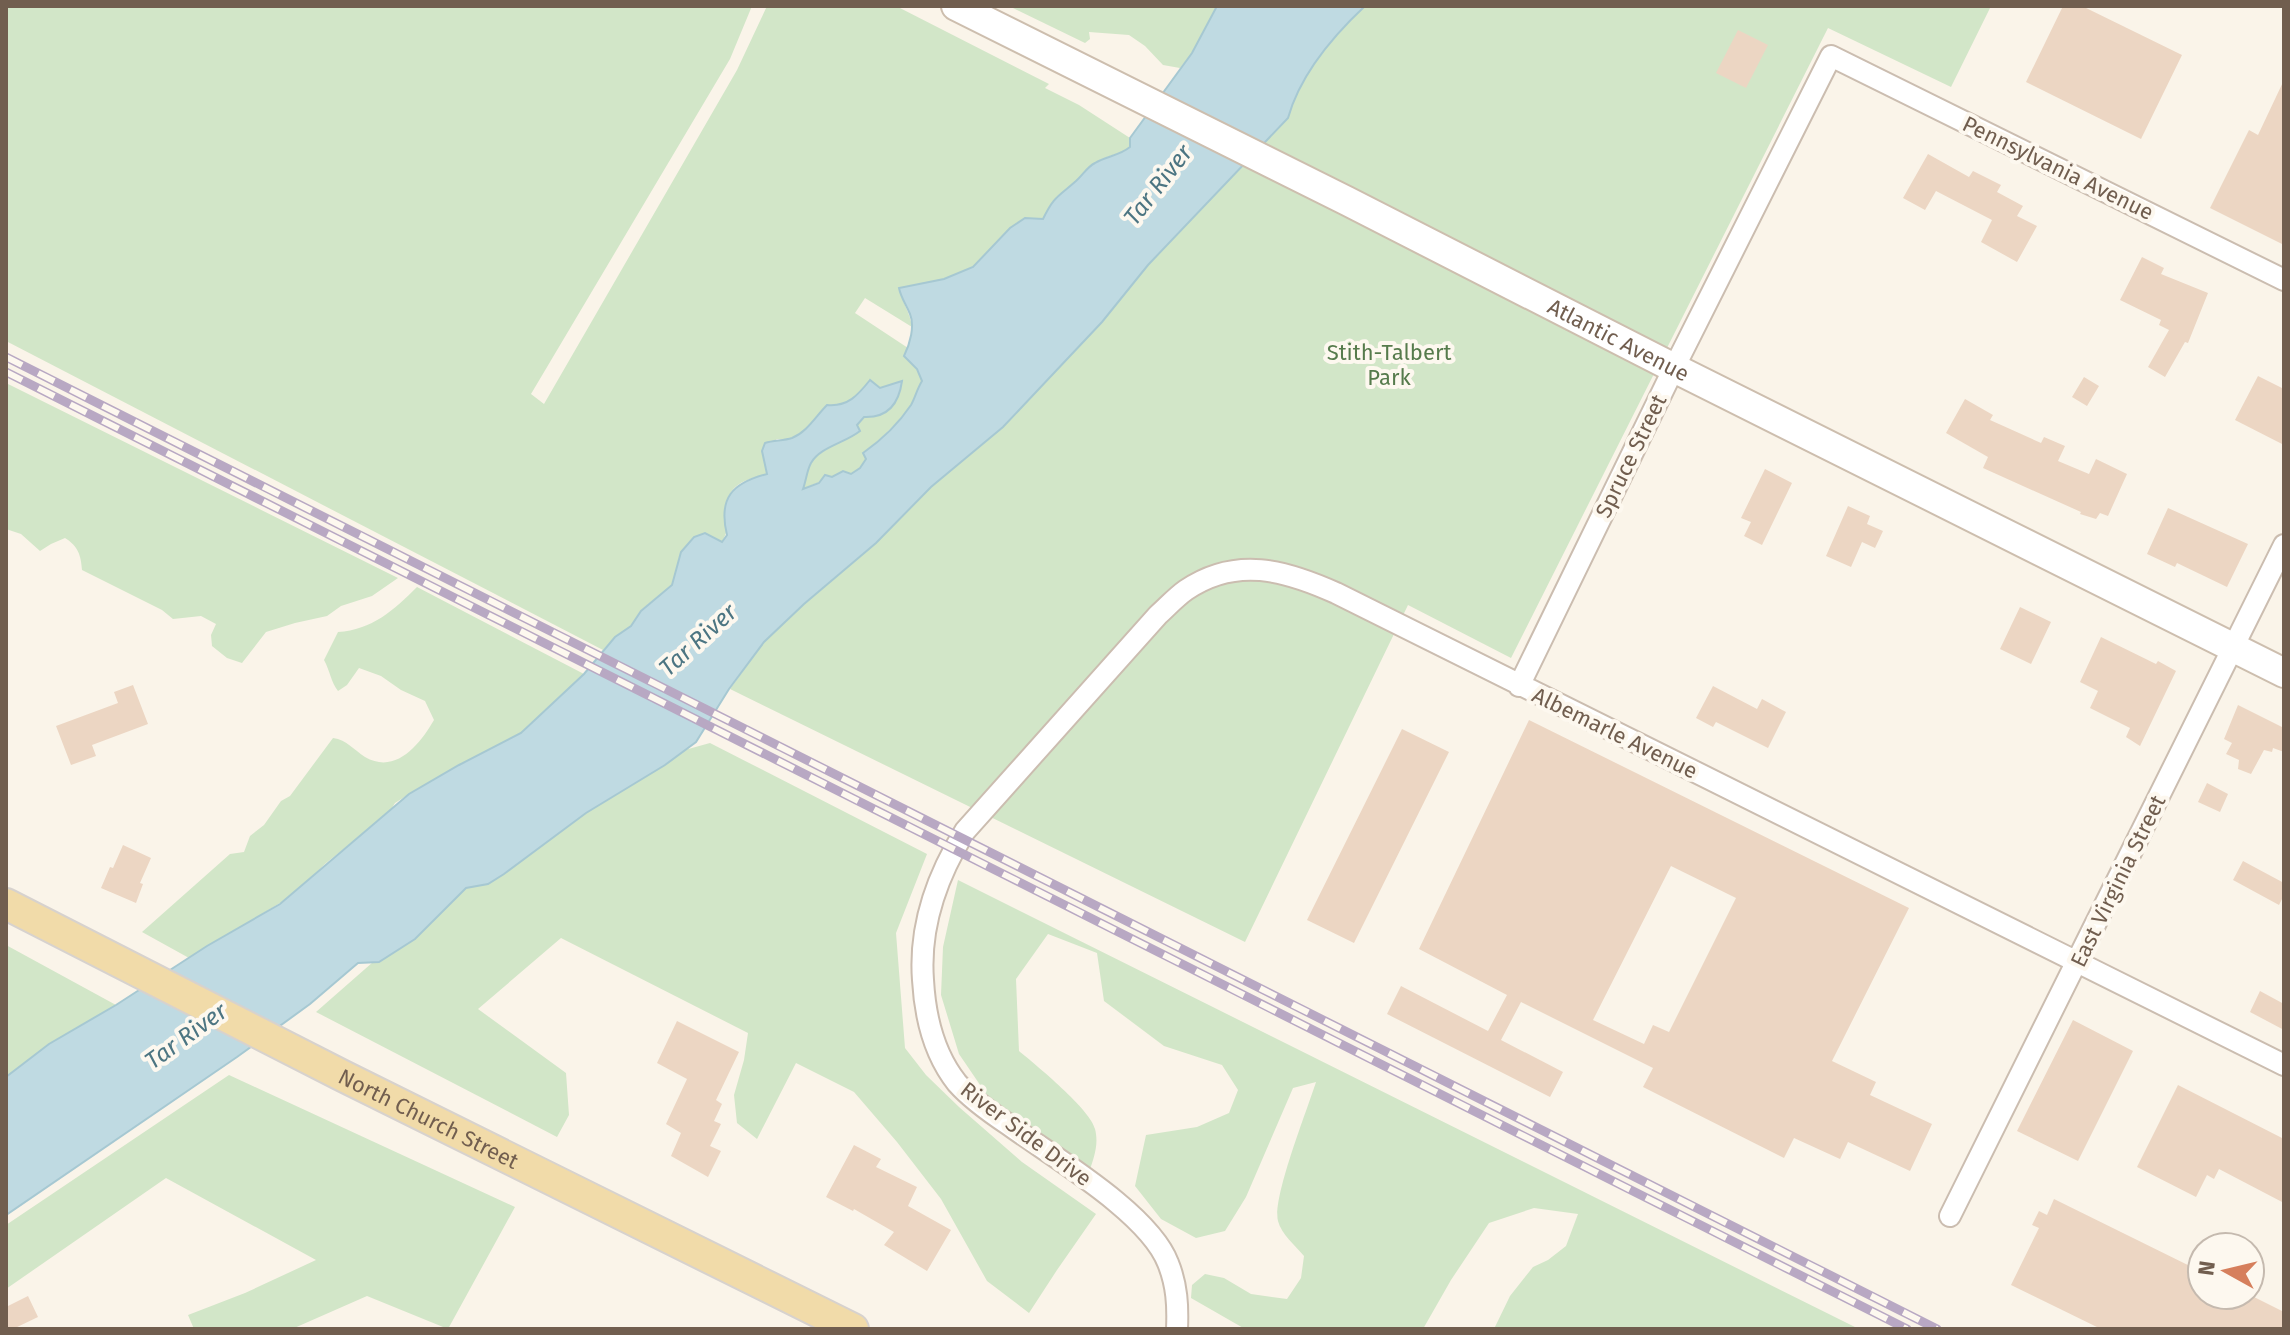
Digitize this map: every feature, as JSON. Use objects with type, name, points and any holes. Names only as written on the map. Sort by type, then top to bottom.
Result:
[{"type":"main road","name":"Atlantic Avenue","points":[[956,6],[2284,673]]},
{"type":"main road","name":"North Church Street","points":[[6,904],[343,1076],[853,1329]]},
{"type":"street","name":"Pennsylvania Avenue","points":[[1831,56],[2284,280]]},
{"type":"street","name":"Spruce Street","points":[[1519,686],[1831,56]]},
{"type":"street","name":"East Virginia Street","points":[[1950,1216],[2284,545]]},
{"type":"street","name":"Albemarle Avenue","points":[[998,792],[1158,615],[1185,590],[1212,576],[1232,571],[1270,570],[1312,582],[2284,1065]]},
{"type":"street","name":"River Side Drive","points":[[998,792],[947,859],[935,893],[921,959],[929,1026],[941,1059],[958,1084],[991,1113],[1114,1200],[1145,1228],[1167,1261],[1178,1301],[1177,1329]]},
{"type":"green space","points":[[6,6],[752,6],[730,59],[531,394],[544,404],[737,70],[767,6],[896,6],[1049,84],[1045,88],[1079,105],[1130,138],[1130,147],[1092,165],[1057,197],[1043,219],[1025,218],[1010,228],[973,267],[944,279],[899,288],[912,327],[865,298],[855,313],[908,348],[904,356],[917,369],[922,381],[911,405],[863,453],[867,459],[860,468],[851,474],[832,477],[802,489],[815,458],[859,431],[857,425],[865,417],[880,388],[870,380],[858,396],[816,417],[804,431],[788,440],[777,439],[762,451],[767,474],[736,486],[730,494],[728,521],[721,543],[715,538],[681,552],[672,585],[641,610],[631,626],[603,650],[6,341]]},
{"type":"green space","points":[[1009,6],[1217,6],[1192,53],[1180,68],[1163,65],[1129,35],[1089,32],[1090,39],[1085,43]]},
{"type":"green space","name":"Stith-Talbert Park","points":[[1365,6],[1991,6],[1951,87],[1828,28],[1511,658],[1408,605],[1245,942],[730,689],[764,642],[876,543],[931,487],[1003,427],[1102,322],[1148,265],[1288,118],[1293,102],[1319,57]]},
{"type":"green space","points":[[6,383],[398,578],[372,596],[341,606],[327,616],[266,632],[242,663],[227,658],[212,646],[211,635],[216,624],[201,616],[173,619],[162,610],[82,570],[78,551],[65,538],[40,551],[21,534],[6,529]]},
{"type":"green space","points":[[417,587],[584,674],[521,733],[395,803],[389,813],[326,863],[293,895],[196,954],[189,958],[142,932],[230,854],[244,852],[250,836],[264,825],[281,801],[290,796],[333,738],[376,762],[387,762],[406,754],[422,738],[434,720],[425,701],[381,676],[359,668],[347,685],[338,691],[324,660],[338,632],[372,623],[391,611]]},
{"type":"green space","points":[[710,743],[927,854],[896,933],[905,1048],[926,1075],[1022,1162],[1096,1214],[1029,1313],[987,1281],[941,1199],[854,1092],[796,1063],[757,1139],[737,1123],[734,1095],[748,1033],[561,938],[478,1009],[566,1073],[569,1115],[557,1137],[316,1012],[454,891],[645,761]]},
{"type":"green space","points":[[958,880],[1859,1329],[1494,1329],[1510,1296],[1533,1267],[1566,1246],[1578,1214],[1534,1208],[1489,1223],[1423,1329],[1245,1329],[1191,1298],[1192,1285],[1205,1274],[1224,1278],[1251,1294],[1287,1299],[1301,1278],[1304,1256],[1282,1231],[1278,1209],[1285,1174],[1316,1082],[1293,1088],[1246,1197],[1225,1231],[1196,1238],[1161,1219],[1135,1186],[1146,1135],[1197,1127],[1229,1113],[1238,1090],[1222,1065],[1164,1046],[1104,1001],[1097,953],[1048,934],[1016,979],[1019,1051],[1062,1088],[1091,1121],[1096,1140],[1089,1172],[991,1101],[959,1054],[941,995],[943,947]]},
{"type":"green space","points":[[6,945],[116,1005],[49,1044],[6,1077]]},
{"type":"green space","points":[[229,1075],[515,1207],[448,1329],[367,1296],[292,1329],[194,1329],[188,1315],[316,1260],[166,1178],[6,1289],[6,1225]]},
{"type":"water","name":"Tar River","points":[[1217,6],[1365,6],[1319,57],[1293,102],[1288,118],[1148,265],[1102,322],[1003,427],[931,487],[876,543],[764,642],[729,689],[696,742],[665,765],[586,813],[504,874],[488,884],[466,888],[415,939],[379,962],[358,963],[310,1004],[237,1057],[6,1215],[6,1077],[49,1044],[280,904],[409,794],[521,733],[584,674],[615,637],[631,626],[641,611],[672,585],[681,552],[694,537],[705,533],[722,542],[727,535],[725,511],[730,494],[745,482],[767,474],[762,451],[765,443],[797,435],[827,405],[847,402],[870,380],[880,388],[902,381],[891,408],[880,415],[864,417],[857,425],[860,431],[815,458],[803,489],[819,483],[825,475],[832,477],[843,471],[851,474],[860,468],[866,459],[863,453],[901,418],[922,381],[917,369],[904,356],[912,324],[899,288],[944,279],[973,267],[1010,228],[1025,218],[1043,219],[1057,197],[1092,165],[1130,147],[1130,138],[1192,53]]},
{"type":"building","points":[[2063,6],[2082,6],[2182,55],[2141,139],[2026,82]]},
{"type":"building","points":[[1738,30],[1768,45],[1746,88],[1716,73]]},
{"type":"building","points":[[2284,80],[2284,245],[2210,208],[2249,130],[2258,135]]},
{"type":"building","points":[[1928,154],[1969,177],[1973,171],[2001,185],[1997,192],[2023,206],[2017,216],[2037,226],[2017,262],[1981,242],[1992,220],[1936,191],[1925,210],[1903,198]]},
{"type":"building","points":[[2142,257],[2164,268],[2161,274],[2208,293],[2188,343],[2185,342],[2165,377],[2148,367],[2169,330],[2159,325],[2161,320],[2120,300]]},
{"type":"building","points":[[2258,376],[2284,389],[2284,445],[2235,420]]},
{"type":"building","points":[[2084,377],[2099,386],[2087,406],[2072,397]]},
{"type":"building","points":[[1965,399],[1993,415],[1990,420],[2041,443],[2044,437],[2065,446],[2058,461],[2089,474],[2096,459],[2127,474],[2108,516],[2100,513],[2096,519],[2080,514],[1983,468],[1988,457],[1946,433]]},
{"type":"building","points":[[1765,469],[1792,483],[1762,545],[1744,536],[1751,522],[1741,518]]},
{"type":"building","points":[[1848,506],[1870,516],[1867,524],[1883,531],[1875,548],[1862,542],[1851,567],[1826,556]]},
{"type":"building","points":[[2168,508],[2248,544],[2227,587],[2177,563],[2175,567],[2147,554]]},
{"type":"building","points":[[2020,607],[2051,622],[2031,664],[2000,649]]},
{"type":"building","points":[[2101,637],[2176,671],[2140,746],[2126,737],[2130,728],[2090,708],[2098,691],[2080,682]]},
{"type":"building","points":[[133,685],[148,724],[92,745],[96,756],[71,765],[56,726],[118,703],[114,692]]},
{"type":"building","points":[[1713,686],[1757,709],[1762,699],[1786,712],[1768,748],[1716,722],[1713,727],[1696,718]]},
{"type":"building","points":[[2238,705],[2284,728],[2284,752],[2273,748],[2272,752],[2264,750],[2251,774],[2238,769],[2239,760],[2226,754],[2232,743],[2224,739]]},
{"type":"building","points":[[1529,720],[1909,908],[1832,1061],[1876,1082],[1870,1095],[1932,1124],[1910,1171],[1848,1142],[1840,1159],[1794,1138],[1784,1158],[1643,1087],[1653,1068],[1521,1002],[1501,1040],[1563,1072],[1550,1097],[1387,1014],[1401,986],[1488,1031],[1507,995],[1419,949]],"holes":[[[1671,866],[1736,898],[1669,1032],[1653,1025],[1644,1044],[1593,1020]]]},
{"type":"building","points":[[1402,729],[1449,752],[1354,943],[1307,920]]},
{"type":"building","points":[[2207,783],[2228,794],[2220,812],[2198,802]]},
{"type":"building","points":[[123,845],[151,858],[140,883],[143,884],[136,903],[101,888]]},
{"type":"building","points":[[2243,861],[2284,883],[2284,895],[2279,905],[2233,880]]},
{"type":"building","points":[[2260,991],[2284,1004],[2284,1030],[2250,1012]]},
{"type":"building","points":[[2073,1020],[2133,1051],[2078,1161],[2017,1131]]},
{"type":"building","points":[[677,1021],[739,1052],[716,1100],[722,1104],[714,1121],[721,1124],[710,1146],[721,1151],[708,1177],[671,1156],[681,1133],[666,1124],[687,1079],[657,1063]]},
{"type":"building","points":[[2178,1085],[2284,1139],[2284,1203],[2219,1169],[2214,1179],[2207,1175],[2196,1197],[2137,1167]]},
{"type":"building","points":[[854,1145],[881,1159],[876,1167],[917,1187],[908,1206],[951,1230],[927,1271],[884,1245],[894,1232],[826,1197]]},
{"type":"building","points":[[2054,1199],[2186,1264],[2186,1311],[2266,1311],[2266,1303],[2284,1312],[2284,1329],[2101,1329],[2011,1285],[2039,1228],[2032,1225],[2039,1211],[2047,1215]]},
{"type":"building","points":[[28,1296],[38,1317],[13,1329],[6,1329],[6,1307]]},
{"type":"railway","points":[[6,357],[1937,1329]]},
{"type":"railway","points":[[6,372],[1907,1329]]}]
